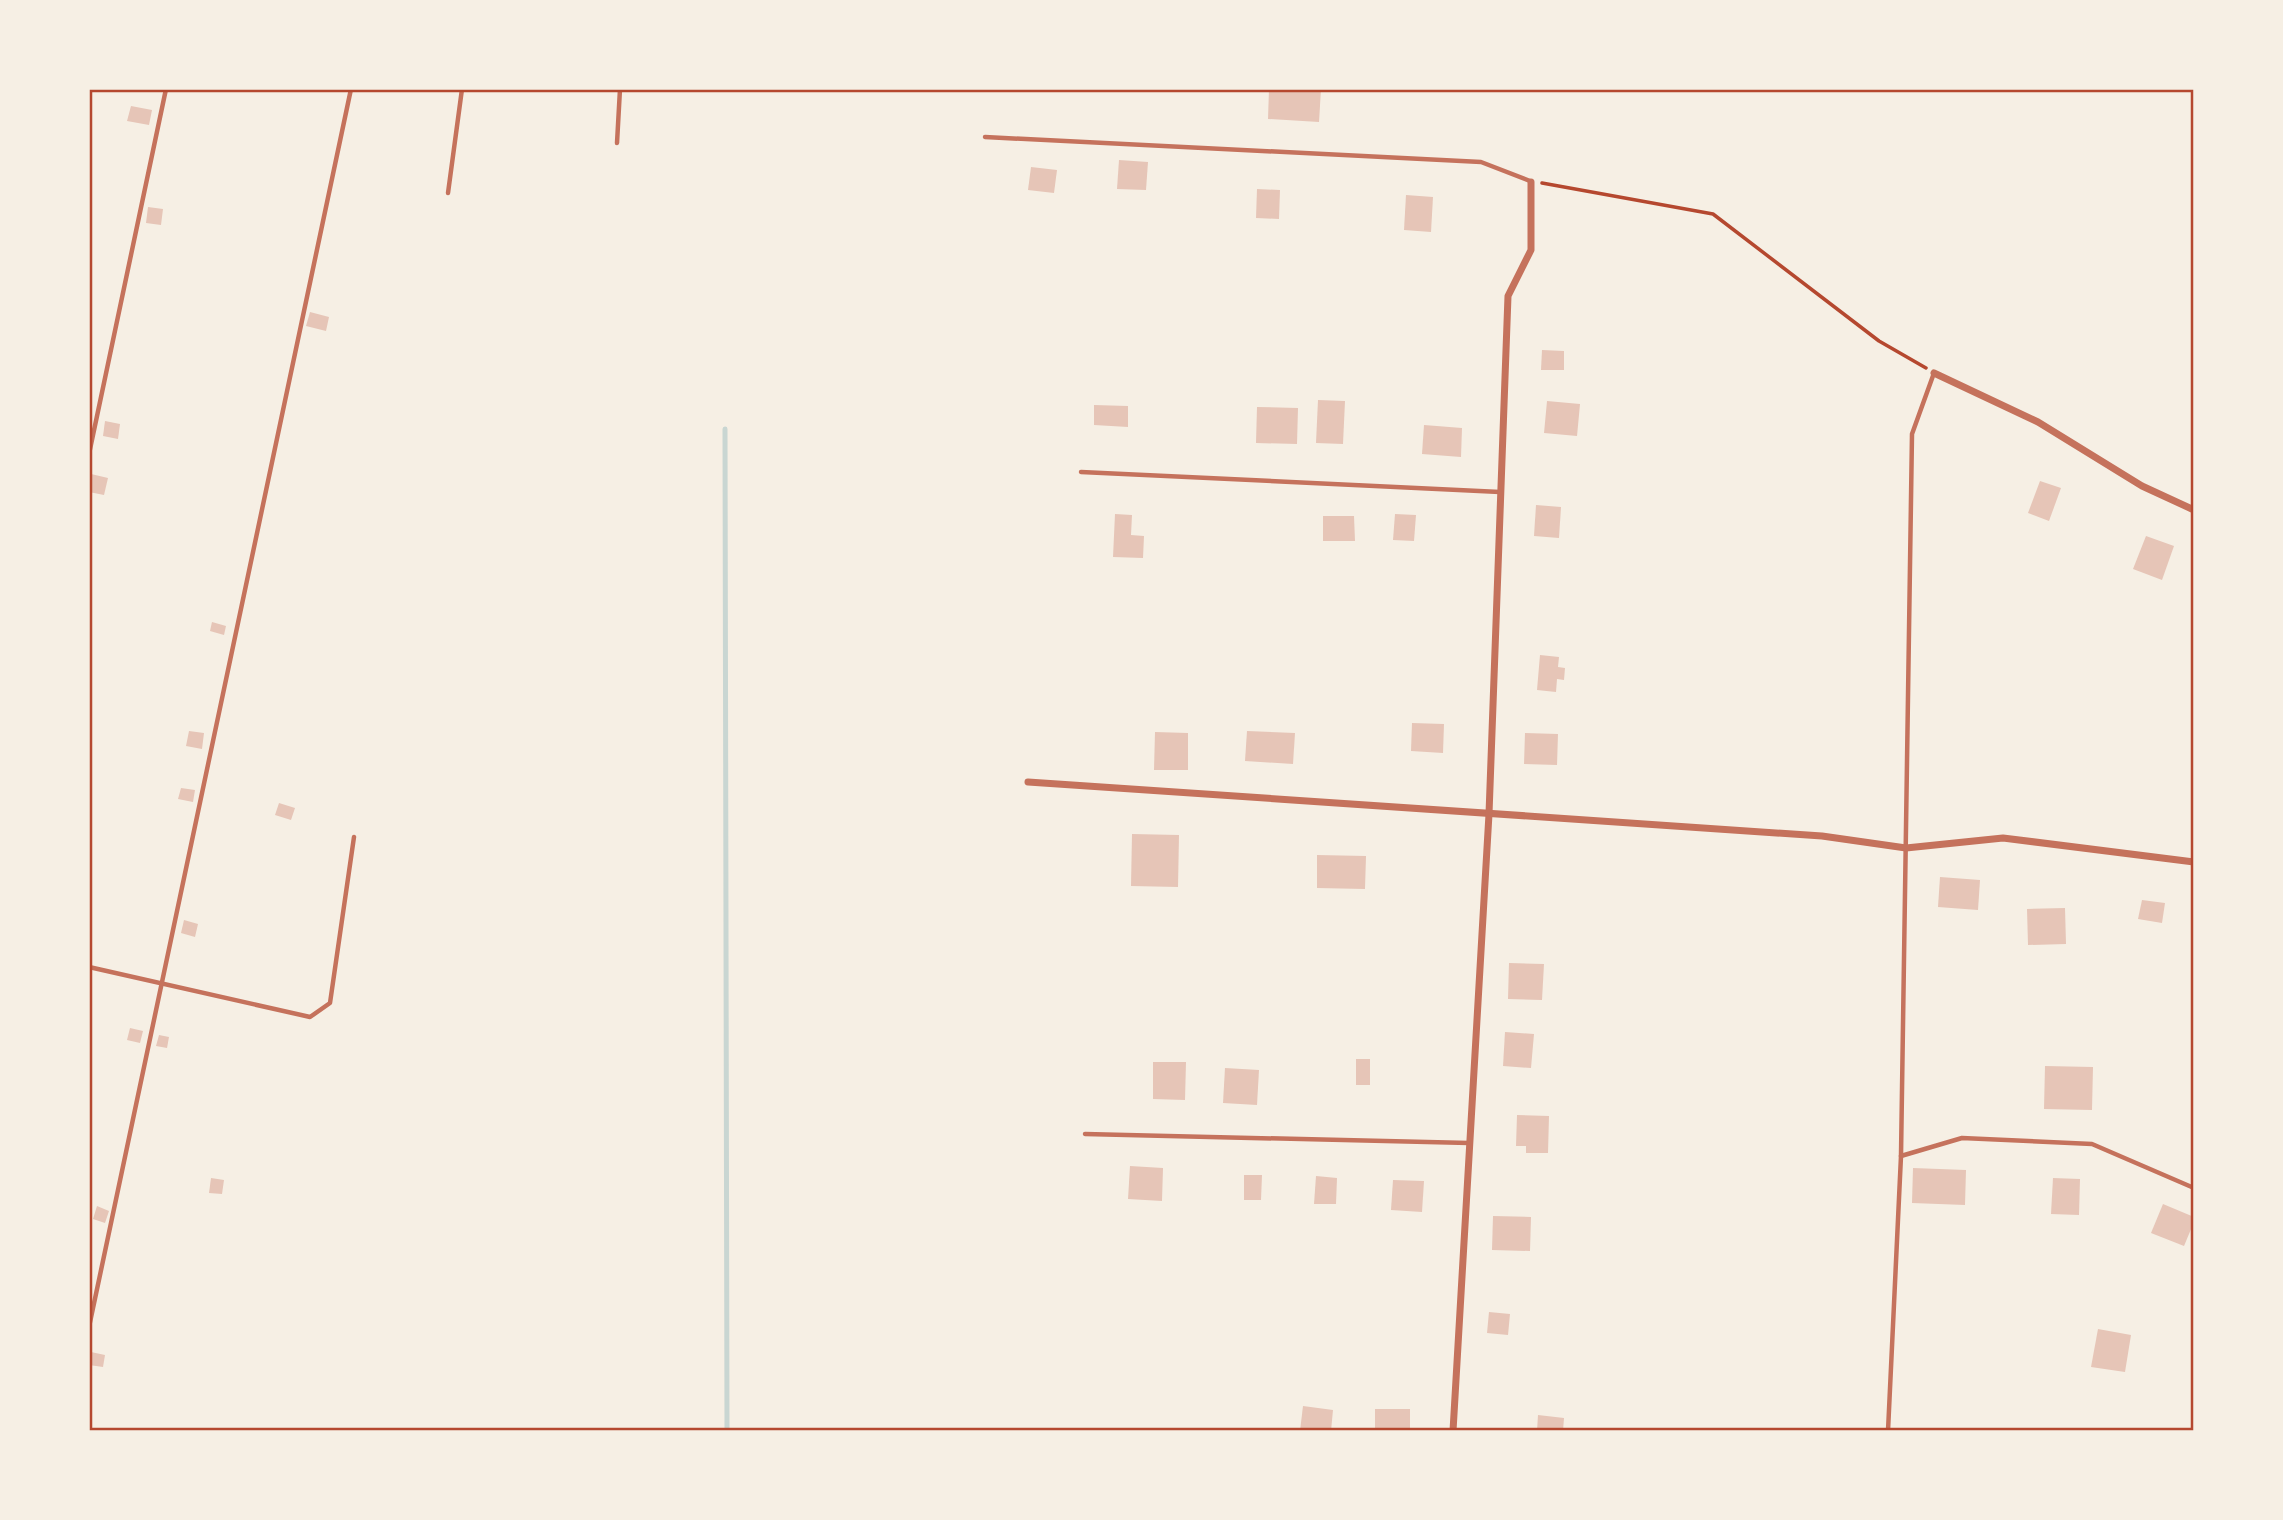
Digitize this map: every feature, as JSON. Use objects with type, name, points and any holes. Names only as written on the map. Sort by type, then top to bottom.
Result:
[{"type":"street","points":[[1452,1431],[1489,814],[1508,296],[1531,250],[1531,182]]},
{"type":"street","points":[[1934,373],[2038,422],[2141,486],[2194,510]]},
{"type":"street","points":[[1028,782],[1822,836],[1906,848],[2003,838],[2194,862]]},
{"type":"lane","points":[[89,454],[166,89]]},
{"type":"lane","points":[[89,1327],[351,89]]},
{"type":"lane","points":[[449,193],[462,89]]},
{"type":"lane","points":[[617,143],[620,89]]},
{"type":"lane","points":[[985,137],[1481,162],[1531,182]]},
{"type":"lane","points":[[1888,1431],[1901,1156],[1912,434],[1934,373]]},
{"type":"lane","points":[[1081,472],[1501,492]]},
{"type":"lane","points":[[89,967],[310,1017],[330,1003],[354,837]]},
{"type":"lane","points":[[1085,1134],[1469,1143]]},
{"type":"lane","points":[[1901,1156],[1962,1138],[2092,1144],[2194,1188]]},
{"type":"path","points":[[1531,182],[1713,214],[1878,341],[1934,373]]},
{"type":"building","points":[[1269,89],[1321,89],[1319,122],[1268,119]]},
{"type":"building","points":[[131,106],[152,110],[149,125],[127,121]]},
{"type":"building","points":[[1119,160],[1148,162],[1146,190],[1117,189]]},
{"type":"building","points":[[1031,167],[1057,170],[1054,193],[1028,190]]},
{"type":"building","points":[[1257,189],[1280,190],[1279,219],[1256,218]]},
{"type":"building","points":[[1406,195],[1433,197],[1431,232],[1404,230]]},
{"type":"building","points":[[148,207],[163,209],[161,225],[146,223]]},
{"type":"building","points":[[310,312],[329,317],[326,331],[306,326]]},
{"type":"building","points":[[1542,350],[1564,351],[1564,370],[1541,370]]},
{"type":"building","points":[[1318,400],[1345,401],[1343,444],[1316,443]]},
{"type":"building","points":[[1547,401],[1580,404],[1577,436],[1544,433]]},
{"type":"building","points":[[1094,405],[1128,406],[1128,427],[1094,425]]},
{"type":"building","points":[[1257,407],[1298,408],[1297,444],[1256,443]]},
{"type":"building","points":[[105,421],[120,424],[118,439],[103,436]]},
{"type":"building","points":[[1424,425],[1462,428],[1461,457],[1422,454]]},
{"type":"building","points":[[91,474],[108,478],[104,495],[89,492]]},
{"type":"building","points":[[2040,481],[2061,488],[2049,521],[2028,513]]},
{"type":"building","points":[[1536,505],[1561,507],[1559,538],[1534,536]]},
{"type":"building","points":[[1115,514],[1132,515],[1131,535],[1144,536],[1143,558],[1113,557]]},
{"type":"building","points":[[1395,514],[1416,515],[1414,541],[1393,540]]},
{"type":"building","points":[[1323,516],[1354,516],[1355,541],[1323,541]]},
{"type":"building","points":[[2146,536],[2174,546],[2162,580],[2133,569]]},
{"type":"building","points":[[212,622],[226,626],[224,635],[210,631]]},
{"type":"building","points":[[1540,655],[1559,657],[1558,667],[1565,668],[1564,680],[1557,679],[1556,692],[1537,690]]},
{"type":"building","points":[[1412,723],[1444,724],[1443,753],[1411,751]]},
{"type":"building","points":[[189,731],[204,733],[202,749],[186,746]]},
{"type":"building","points":[[1247,731],[1295,733],[1293,764],[1245,761]]},
{"type":"building","points":[[1155,732],[1188,733],[1188,770],[1154,770]]},
{"type":"building","points":[[1525,733],[1558,734],[1557,765],[1524,764]]},
{"type":"building","points":[[181,788],[195,790],[193,802],[178,799]]},
{"type":"building","points":[[279,803],[295,808],[291,820],[275,815]]},
{"type":"building","points":[[1132,834],[1179,835],[1178,887],[1131,886]]},
{"type":"building","points":[[1317,855],[1366,856],[1365,889],[1317,888]]},
{"type":"building","points":[[1940,877],[1980,880],[1978,910],[1938,907]]},
{"type":"building","points":[[2142,900],[2165,903],[2162,923],[2138,919]]},
{"type":"building","points":[[2065,908],[2066,944],[2028,945],[2027,909]]},
{"type":"building","points":[[184,920],[198,924],[195,937],[181,933]]},
{"type":"building","points":[[1509,963],[1544,964],[1542,1000],[1508,999]]},
{"type":"building","points":[[130,1028],[143,1031],[140,1043],[127,1040]]},
{"type":"building","points":[[1505,1032],[1534,1034],[1531,1068],[1503,1066]]},
{"type":"building","points":[[159,1035],[169,1037],[167,1048],[156,1046]]},
{"type":"building","points":[[1356,1059],[1370,1059],[1370,1085],[1356,1085]]},
{"type":"building","points":[[1153,1062],[1186,1062],[1185,1100],[1153,1099]]},
{"type":"building","points":[[2045,1066],[2093,1067],[2092,1110],[2044,1109]]},
{"type":"building","points":[[1225,1068],[1259,1070],[1257,1105],[1223,1103]]},
{"type":"building","points":[[1517,1115],[1549,1116],[1548,1153],[1526,1153],[1526,1146],[1516,1146]]},
{"type":"building","points":[[1130,1166],[1163,1168],[1162,1201],[1128,1199]]},
{"type":"building","points":[[1913,1168],[1966,1170],[1965,1205],[1912,1203]]},
{"type":"building","points":[[1244,1175],[1262,1175],[1261,1200],[1244,1200]]},
{"type":"building","points":[[1316,1176],[1337,1178],[1336,1204],[1314,1204]]},
{"type":"building","points":[[211,1178],[224,1180],[222,1194],[209,1193]]},
{"type":"building","points":[[2053,1178],[2080,1179],[2079,1215],[2051,1214]]},
{"type":"building","points":[[1393,1180],[1424,1181],[1422,1212],[1391,1210]]},
{"type":"building","points":[[2163,1204],[2194,1217],[2184,1246],[2151,1233]]},
{"type":"building","points":[[97,1206],[109,1211],[105,1223],[93,1219]]},
{"type":"building","points":[[1493,1216],[1531,1217],[1530,1251],[1492,1250]]},
{"type":"building","points":[[1489,1312],[1510,1314],[1508,1335],[1487,1333]]},
{"type":"building","points":[[2098,1329],[2131,1335],[2125,1372],[2091,1367]]},
{"type":"building","points":[[91,1352],[105,1355],[103,1367],[89,1365]]},
{"type":"building","points":[[1303,1406],[1333,1410],[1331,1431],[1300,1431]]},
{"type":"building","points":[[1375,1409],[1410,1409],[1410,1431],[1375,1431]]},
{"type":"building","points":[[1538,1415],[1564,1418],[1563,1431],[1537,1431]]},
{"type":"waterway","points":[[725,429],[727,1431]]}]
